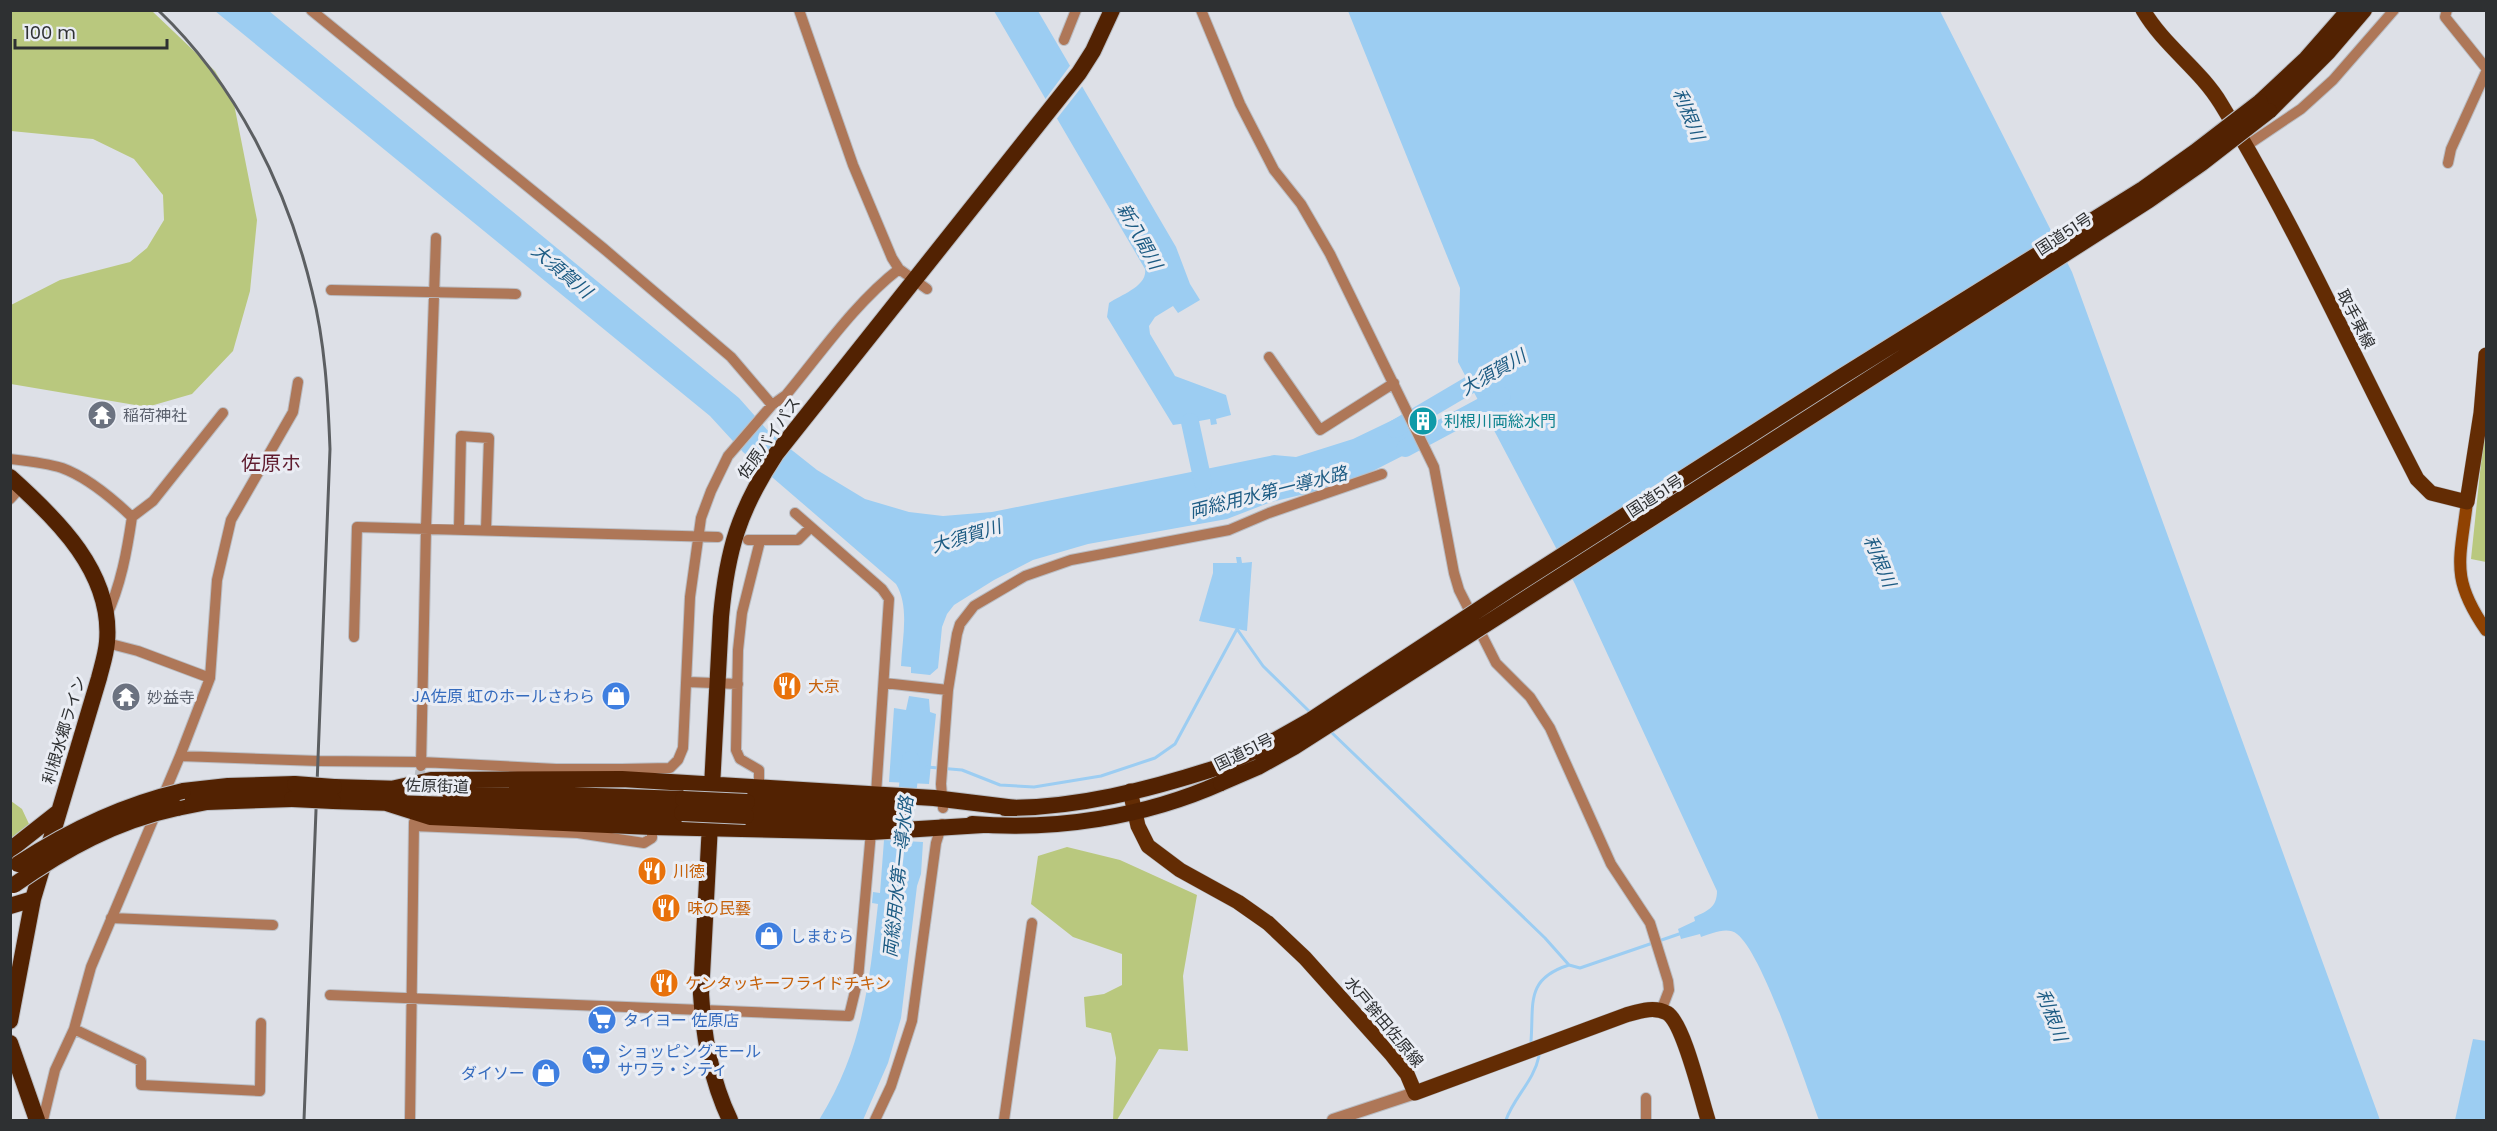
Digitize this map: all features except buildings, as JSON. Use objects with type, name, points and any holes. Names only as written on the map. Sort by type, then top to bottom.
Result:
[{"type":"highway","name":"佐原バイパス","points":[[730,1120],[712,1073],[706,1046],[702,1010],[701,956],[726,566],[736,531],[759,480],[790,435],[920,284],[1079,73],[1093,51],[1112,10]]},
{"type":"highway","name":"国道51号","points":[[937,814],[982,825],[1018,826],[1058,823],[1133,811],[1179,800],[1311,720],[1530,576],[2173,168],[2225,130],[2290,75],[2349,10]]},
{"type":"highway","name":"国道51号","points":[[937,814],[1056,806],[1218,775],[1276,758],[2180,179],[2269,111],[2328,52],[2364,10]]},
{"type":"highway","name":"利根水郷ライン","points":[[10,1021],[33,898],[96,688],[107,643],[106,617],[94,579],[75,543],[62,527],[14,488]]},
{"type":"highway","points":[[389,796],[431,780],[622,774],[713,785],[759,787],[880,813],[937,814]]},
{"type":"highway","name":"佐原街道","points":[[13,871],[93,820],[154,798],[183,791],[228,786],[333,794],[880,813]]},
{"type":"highway","name":"佐原街道","points":[[13,871],[48,861],[98,834],[152,813],[207,802],[293,792]]},
{"type":"highway","points":[[389,796],[430,817],[708,829],[880,813],[937,814]]},
{"type":"highway","points":[[13,871],[57,813]]},
{"type":"highway","points":[[10,906],[33,898]]},
{"type":"highway","points":[[10,1043],[37,1120]]},
{"type":"main road","name":"取手東線","points":[[2143,10],[2159,33],[2214,93],[2246,147],[2417,479],[2431,493],[2467,502]]},
{"type":"main road","points":[[2487,355],[2459,569],[2462,586],[2487,630]]},
{"type":"main road","name":"水戸鉾田佐原線","points":[[1130,791],[1133,811],[1148,846],[1180,870],[1238,902],[1288,941],[1398,1062],[1407,1074],[1415,1093],[1626,1015],[1643,1010],[1661,1011]]},
{"type":"main road","points":[[1661,1011],[1674,1019],[1679,1027],[1708,1120]]},
{"type":"street","points":[[311,10],[603,248],[731,357],[769,407]]},
{"type":"street","points":[[799,10],[874,218],[899,269],[920,284]]},
{"type":"street","points":[[1064,40],[1076,10]]},
{"type":"street","points":[[1202,10],[1250,123],[1274,170],[1301,204],[1330,254],[1425,447],[1439,480],[1457,585],[1497,663],[1530,697],[1550,728],[1611,864],[1650,923],[1668,981],[1669,990],[1661,1011]]},
{"type":"street","points":[[2246,147],[2301,109],[2333,80],[2394,10]]},
{"type":"street","points":[[2447,10],[2445,17],[2487,70],[2451,149],[2448,163]]},
{"type":"street","points":[[421,764],[436,238]]},
{"type":"street","points":[[180,756],[556,769],[622,774],[670,768],[678,760],[683,748],[688,682],[690,597],[701,518],[711,491],[728,456],[769,407],[786,395],[861,305],[882,282],[899,269]]},
{"type":"street","points":[[331,290],[516,294]]},
{"type":"street","points":[[1269,357],[1320,430],[1394,383]]},
{"type":"street","points":[[43,1120],[55,1070],[74,1029],[91,967],[180,756],[210,678],[218,580],[231,520],[293,412],[298,382]]},
{"type":"street","points":[[106,617],[115,598],[127,552],[132,517],[153,501],[172,480],[223,413]]},
{"type":"street","points":[[459,529],[461,436],[489,438],[486,530]]},
{"type":"street","points":[[10,459],[68,471],[119,505],[132,517]]},
{"type":"street","points":[[876,1120],[891,1086],[912,1021],[936,843],[948,690],[957,634],[965,616],[974,606],[1025,576],[1071,560],[1229,530],[1269,513],[1382,474]]},
{"type":"street","points":[[330,995],[849,1016],[858,979],[880,813],[889,599],[882,589],[795,513]]},
{"type":"street","points":[[354,637],[357,527],[717,537]]},
{"type":"street","points":[[748,540],[798,540],[811,527]]},
{"type":"street","points":[[759,787],[759,771],[740,759],[736,750],[738,650],[742,613],[760,541]]},
{"type":"street","points":[[107,643],[138,651],[210,678]]},
{"type":"street","points":[[688,682],[738,684]]},
{"type":"street","points":[[884,683],[948,690]]},
{"type":"street","points":[[410,1120],[414,824],[578,833],[644,843],[652,838],[652,827]]},
{"type":"street","points":[[111,918],[273,925]]},
{"type":"street","points":[[1004,1120],[1032,923]]},
{"type":"street","points":[[74,1029],[141,1061],[141,1085],[260,1091],[261,1023]]},
{"type":"street","points":[[1333,1120],[1352,1117],[1415,1093]]},
{"type":"street","points":[[1646,1098],[1644,1110],[1646,1120]]},
{"type":"green space","points":[[11,10],[152,11],[215,71],[234,104],[257,220],[250,291],[233,351],[192,394],[147,407],[11,384],[11,305],[60,280],[130,262],[147,248],[164,220],[163,195],[134,159],[93,139],[11,131]]},
{"type":"green space","points":[[2486,415],[2486,562],[2471,559]]},
{"type":"green space","points":[[11,801],[22,809],[29,824],[11,838]]},
{"type":"green space","points":[[1067,847],[1120,860],[1197,895],[1183,976],[1188,1051],[1159,1049],[1117,1120],[1113,1120],[1116,1058],[1111,1033],[1086,1027],[1084,997],[1104,994],[1122,985],[1122,954],[1073,937],[1031,904],[1038,856]]},
{"type":"water","points":[[215,11],[269,11],[739,398],[769,432],[817,470],[865,499],[909,512],[943,516],[992,512],[1196,471],[1195,467],[1204,465],[1206,469],[1274,455],[1296,457],[1353,439],[1403,415],[1418,448],[1367,474],[1322,490],[1271,502],[1227,519],[1088,544],[1033,560],[994,580],[954,605],[947,614],[942,627],[938,668],[930,675],[911,673],[911,667],[901,666],[904,613],[896,584],[743,452],[710,416]]},
{"type":"water","points":[[994,11],[1038,11],[1176,247],[1190,284],[1200,300],[1178,313],[1173,306],[1155,317],[1149,326],[1150,334],[1175,376],[1226,395],[1231,415],[1216,419],[1217,424],[1211,425],[1210,419],[1194,422],[1199,445],[1192,446],[1187,423],[1173,425],[1107,317],[1109,303],[1138,285],[1145,275],[1145,269]]},
{"type":"water","name":"利根川","points":[[1348,11],[1940,11],[2072,272],[2380,1120],[1819,1120],[1771,992],[1747,946],[1737,934],[1729,931],[1719,931],[1701,937],[1700,934],[1681,939],[1678,929],[1695,921],[1694,917],[1711,908],[1717,891],[1575,584],[1458,362],[1460,288]]},
{"type":"water","points":[[1236,557],[1241,557],[1242,563],[1252,562],[1247,631],[1199,621],[1213,573],[1213,563],[1237,563]]},
{"type":"water","points":[[909,696],[929,699],[930,712],[936,714],[929,784],[889,782],[894,708],[906,710]]},
{"type":"water","points":[[884,840],[923,842],[921,874],[917,886],[901,1018],[888,1063],[863,1120],[819,1120],[846,1068],[862,1016],[878,904],[872,903],[873,892],[880,893]]},
{"type":"water","points":[[2473,1039],[2486,1041],[2486,1120],[2455,1120]]},
{"type":"pier","points":[[1072,63],[1084,84],[1055,121],[1044,101]]},
{"type":"waterway","name":"大須賀川","points":[[1395,429],[1490,373]]},
{"type":"waterway","name":"両総用水第一導水路","points":[[1405,448],[1502,396]]},
{"type":"waterway","name":"新八間川","points":[[1190,422],[1203,482]]},
{"type":"waterway","points":[[927,767],[962,770],[1000,785],[1034,787],[1101,776],[1155,758],[1175,744],[1237,629],[1263,666],[1311,713]]},
{"type":"waterway","points":[[1329,730],[1545,938],[1569,965],[1580,968],[1682,933]]},
{"type":"waterway","name":"両総用水第一導水路","points":[[899,864],[911,760]]},
{"type":"waterway","points":[[1531,1041],[1533,1004],[1538,985],[1545,977],[1569,965]]},
{"type":"waterway","points":[[1506,1120],[1533,1073],[1539,1056]]},
{"type":"tunnel","points":[[415,810],[421,766]]},
{"type":"railway","points":[[158,10],[211,70],[255,139],[273,176],[301,252],[312,291],[323,350],[330,449],[304,1120]]},
{"type":"place","name":"稲荷神社","points":[[102,415]]},
{"type":"place","name":"利根川両総水門","points":[[1423,421]]},
{"type":"place","name":"大京","points":[[787,686]]},
{"type":"place","name":"JA佐原 虹のホールさわら","points":[[616,696]]},
{"type":"place","name":"妙益寺","points":[[126,697]]},
{"type":"place","name":"川徳","points":[[652,871]]},
{"type":"place","name":"味の民藝","points":[[666,908]]},
{"type":"place","name":"しまむら","points":[[769,936]]},
{"type":"place","name":"ケンタッキーフライドチキン","points":[[664,983]]},
{"type":"place","name":"タイヨー 佐原店","points":[[602,1020]]},
{"type":"place","name":"ショッピングモール サワラ・シティ","points":[[596,1060]]},
{"type":"place","name":"ダイソー","points":[[546,1073]]},
{"type":"district","name":"佐原ホ","points":[[271,463]]}]
